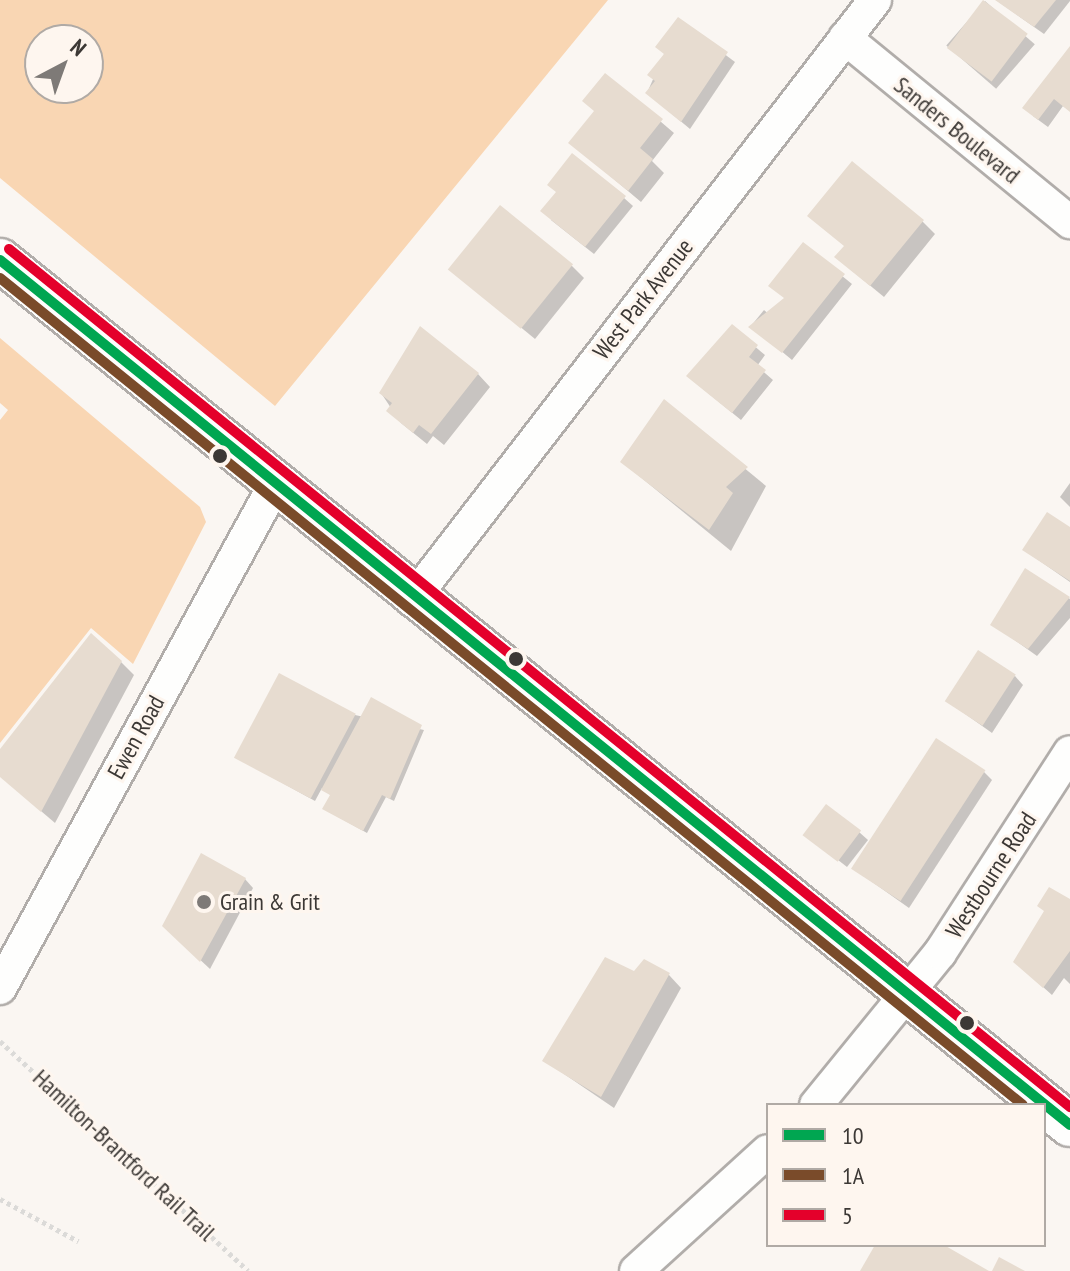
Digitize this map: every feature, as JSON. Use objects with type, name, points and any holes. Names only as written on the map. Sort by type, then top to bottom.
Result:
[{"type":"main road","points":[[0,260],[273,488],[1042,1103]]},
{"type":"main road","points":[[1046,1106],[1070,1125]]},
{"type":"street","name":"West Park Avenue","points":[[412,600],[875,0]]},
{"type":"street","name":"Sanders Boulevard","points":[[845,38],[1070,222]]},
{"type":"street","name":"Ewen Road","points":[[0,988],[273,488]]},
{"type":"street","name":"Westbourne Road","points":[[818,1103],[906,995],[1070,752]]},
{"type":"street","points":[[636,1271],[766,1153]]},
{"type":"path","name":"Hamilton-Brantford Rail Trail","points":[[0,1041],[248,1271]]},
{"type":"path","points":[[0,1199],[78,1241]]},
{"type":"shaded area","points":[[0,0],[608,0],[275,406],[0,178]]},
{"type":"shaded area","points":[[0,338],[200,507],[206,522],[133,664],[91,628],[0,743],[0,420],[8,410],[0,403]]},
{"type":"building","points":[[983,0],[1028,34],[992,82],[947,48]]},
{"type":"building","points":[[995,0],[1056,0],[1034,27]]},
{"type":"building","points":[[678,17],[728,52],[681,122],[645,93],[655,81],[647,75],[664,54],[655,47]]},
{"type":"building","points":[[1070,46],[1070,112],[1054,99],[1038,120],[1022,108]]},
{"type":"building","points":[[605,73],[663,119],[640,148],[653,159],[628,191],[568,143],[594,111],[582,101]]},
{"type":"building","points":[[572,153],[626,196],[585,247],[540,211],[556,192],[547,185]]},
{"type":"building","points":[[852,161],[924,220],[870,286],[834,257],[844,246],[807,216]]},
{"type":"building","points":[[500,205],[573,264],[521,329],[448,270]]},
{"type":"building","points":[[803,242],[845,274],[782,353],[748,327],[784,298],[768,286]]},
{"type":"building","points":[[732,324],[758,345],[749,357],[766,370],[732,413],[686,376]]},
{"type":"building","points":[[420,326],[479,373],[431,434],[419,425],[413,433],[386,411],[392,403],[379,393]]},
{"type":"building","points":[[664,399],[748,467],[726,487],[733,493],[709,530],[620,462]]},
{"type":"building","points":[[1047,512],[1070,527],[1070,581],[1022,550]]},
{"type":"building","points":[[1025,568],[1070,597],[1028,649],[990,625]]},
{"type":"building","points":[[91,633],[122,661],[41,812],[0,777],[0,749]]},
{"type":"building","points":[[978,650],[1016,675],[983,726],[945,701]]},
{"type":"building","points":[[279,673],[356,714],[311,799],[234,758]]},
{"type":"building","points":[[371,697],[422,725],[390,799],[382,795],[363,831],[322,809],[330,795],[321,790]]},
{"type":"building","points":[[936,738],[985,770],[901,901],[851,869]]},
{"type":"building","points":[[826,804],[861,830],[838,862],[803,835]]},
{"type":"building","name":"Grain & Grit","points":[[201,853],[246,878],[200,962],[162,926]]},
{"type":"building","points":[[1049,887],[1070,899],[1070,951],[1043,988],[1013,962],[1044,911],[1037,906]]},
{"type":"building","points":[[605,957],[634,971],[644,959],[670,973],[601,1097],[542,1061]]},
{"type":"building","points":[[874,1247],[947,1247],[989,1271],[860,1271]]},
{"type":"building","points":[[999,1257],[1025,1271],[992,1271]]},
{"type":"transit line","name":"5","points":[[9,249],[1070,1107]]},
{"type":"transit line","name":"10","points":[[0,260],[1043,1103]]},
{"type":"transit line","name":"1A","points":[[0,278],[1021,1103]]},
{"type":"transit line","name":"10","points":[[1046,1106],[1070,1125]]},
{"type":"place","name":"Grain & Grit","points":[[204,902]]}]
